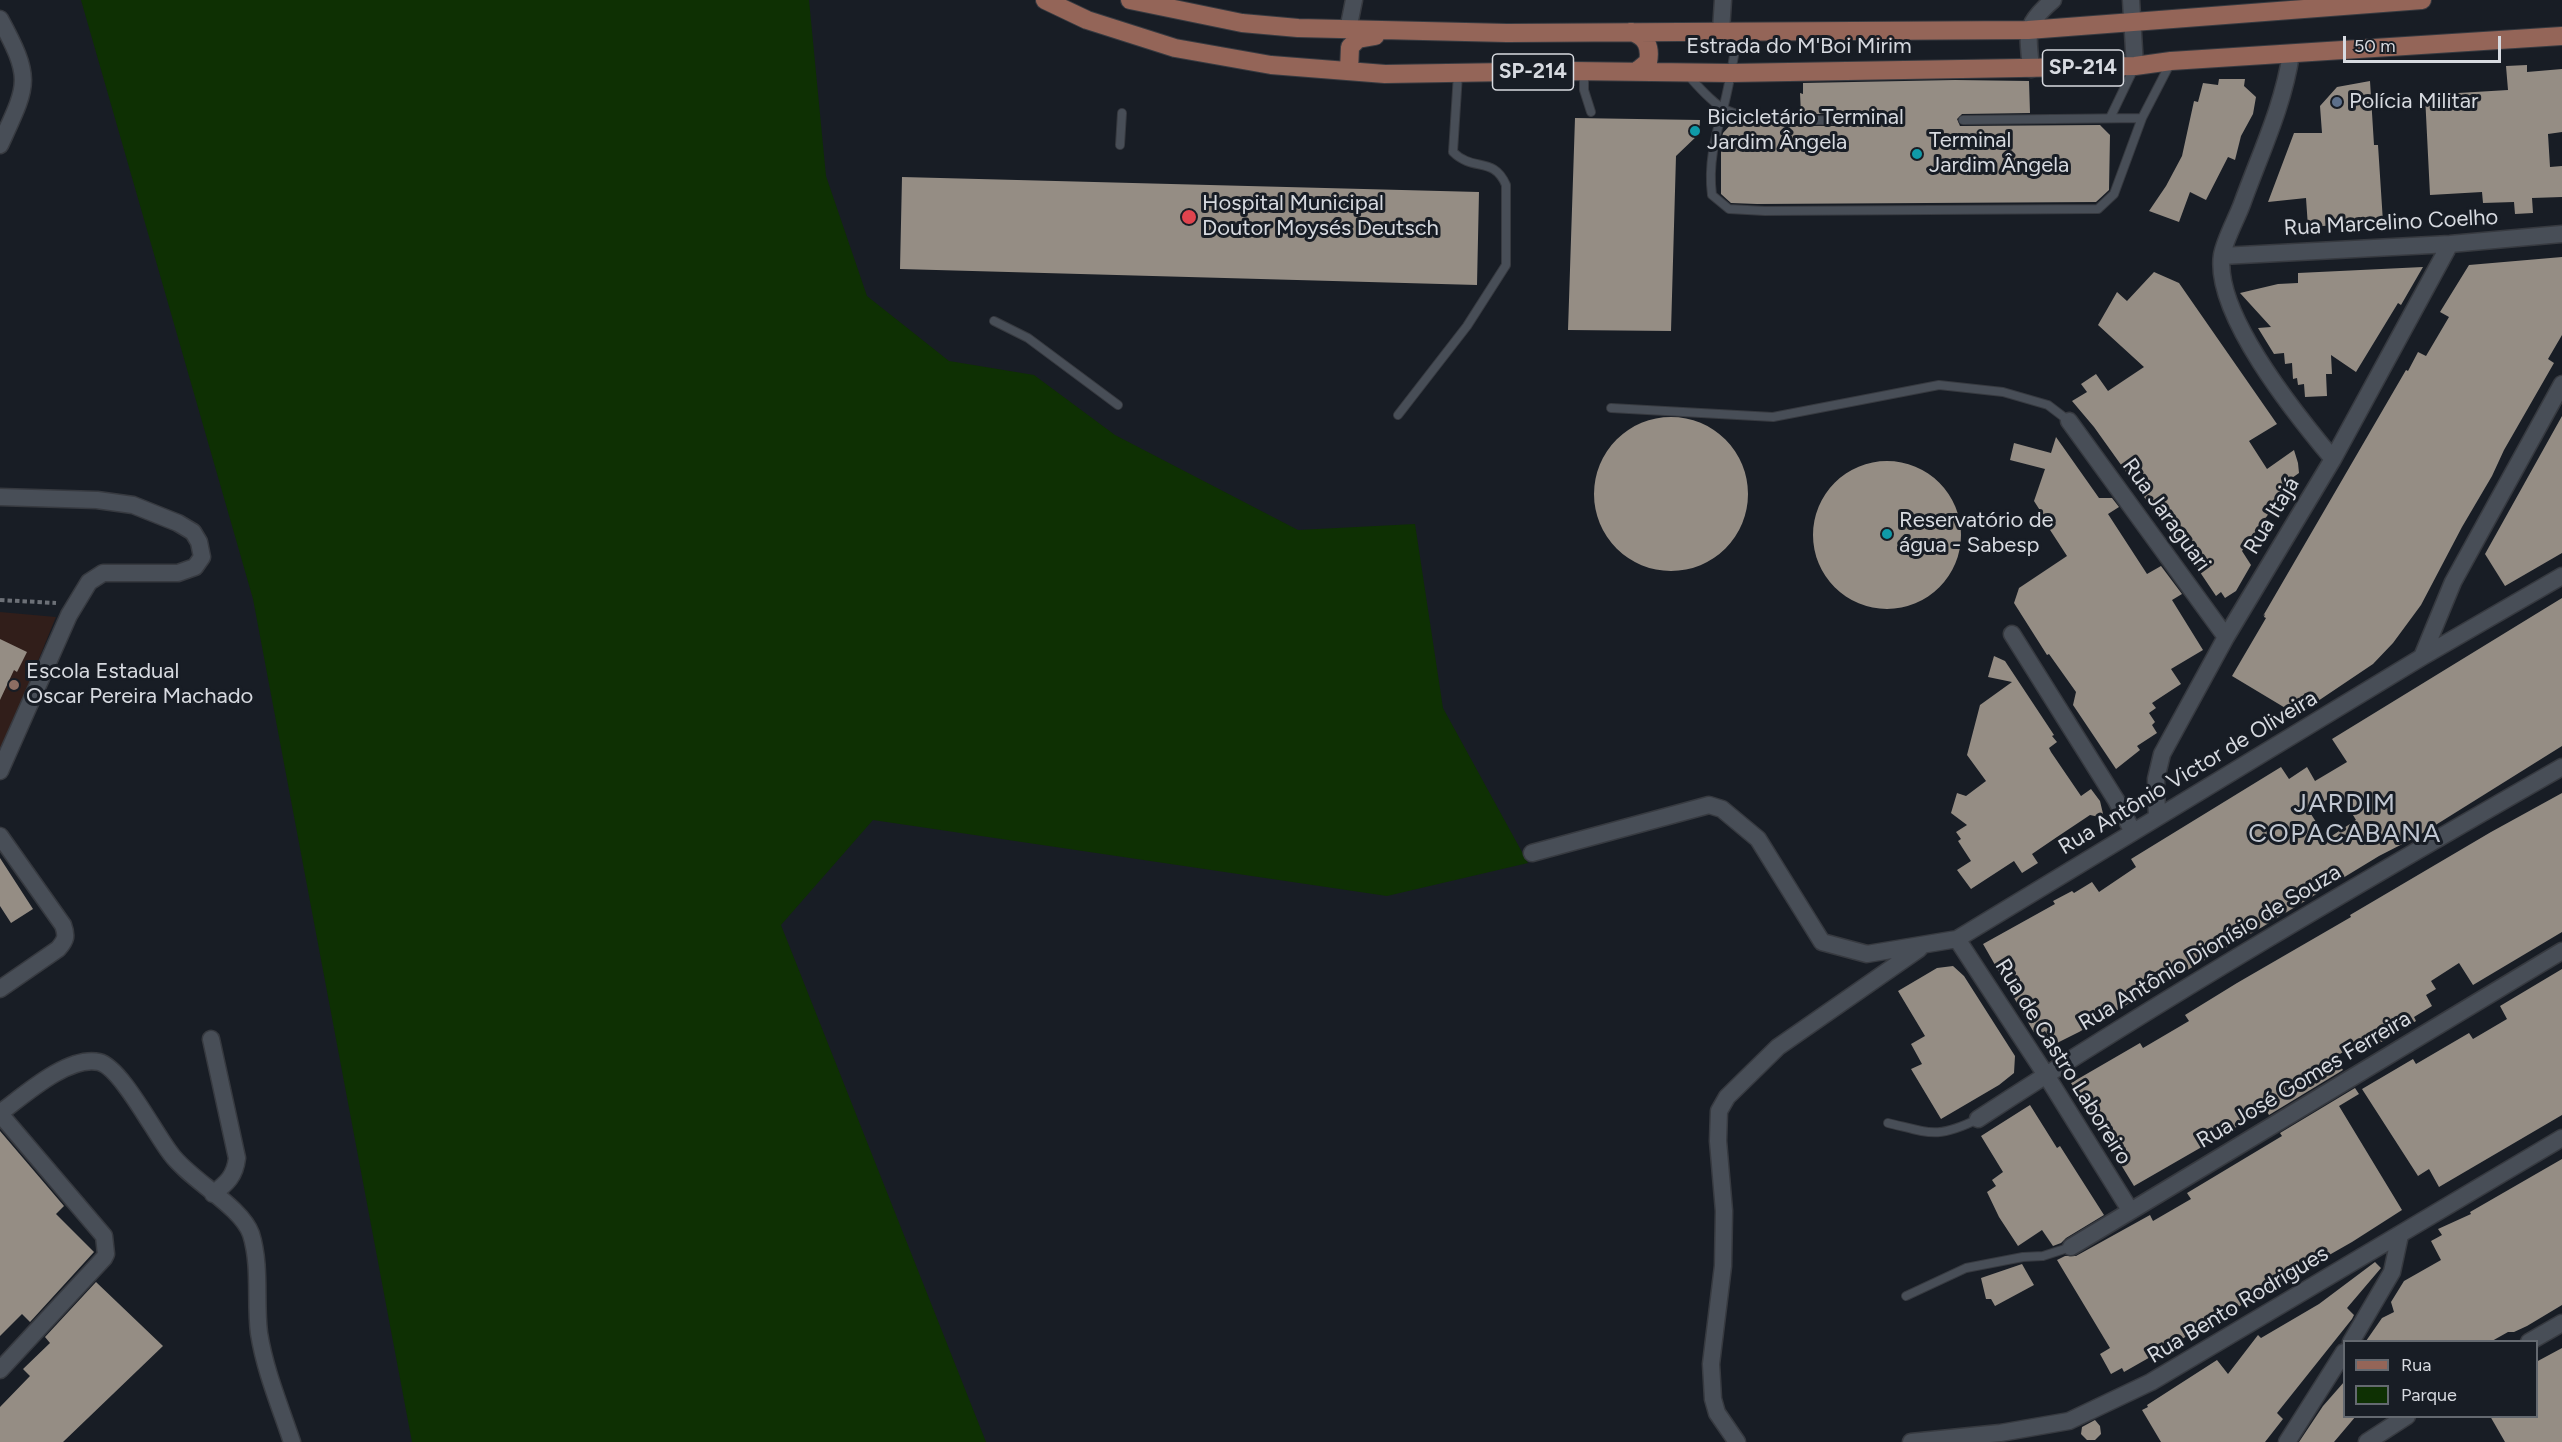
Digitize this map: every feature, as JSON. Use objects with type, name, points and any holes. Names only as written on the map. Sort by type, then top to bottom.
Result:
[{"type":"main road","name":"Estrada do M'Boi Mirim","points":[[1045,0],[1088,20],[1175,48],[1272,64],[1385,74],[1584,71],[1731,73],[2135,66],[2171,61],[2562,36]]},
{"type":"main road","name":"Estrada do M'Boi Mirim","points":[[1130,0],[1242,22],[1298,28],[1507,33],[2028,30],[2422,0]]},
{"type":"main road","points":[[1350,71],[1349,51],[1358,39],[1404,31]]},
{"type":"main road","points":[[1631,32],[1642,36],[1649,46],[1647,62],[1636,72]]},
{"type":"street","points":[[1348,30],[1354,0]]},
{"type":"street","points":[[1723,0],[1729,31]]},
{"type":"street","points":[[2031,69],[2028,30],[2038,15],[2053,0]]},
{"type":"street","points":[[2132,0],[2131,21],[2135,66]]},
{"type":"street","points":[[0,19],[19,54],[24,73],[19,104],[0,145]]},
{"type":"street","points":[[2291,54],[2284,95],[2222,256],[2225,290],[2233,313],[2280,393],[2333,459]]},
{"type":"street","name":"Rua Marcelino Coelho","points":[[2222,256],[2451,244],[2562,234]]},
{"type":"street","name":"Rua Itajá","points":[[2157,817],[2156,778],[2162,754],[2226,637],[2333,459],[2451,244]]},
{"type":"street","points":[[2422,657],[2453,582],[2562,384]]},
{"type":"street","name":"Rua Jaraguari","points":[[2069,421],[2226,637]]},
{"type":"street","points":[[0,497],[97,500],[133,505],[178,523],[193,532],[199,542],[202,557],[195,567],[178,573],[98,574],[88,582],[75,603],[0,771]]},
{"type":"street","name":"Rua Antônio Victor de Oliveira","points":[[1532,853],[1709,805],[1722,809],[1758,839],[1822,942],[1867,954],[1957,939],[2422,657],[2562,576]]},
{"type":"street","points":[[2012,633],[2116,800],[2133,832]]},
{"type":"street","name":"Rua Antônio Dionísio de Souza","points":[[1978,1119],[2351,889],[2562,767]]},
{"type":"street","points":[[0,836],[63,925],[66,934],[65,940],[58,949],[0,988]]},
{"type":"street","name":"Rua de Castro Laboreiro","points":[[1957,939],[2046,1075],[2130,1210]]},
{"type":"street","points":[[1737,1442],[1717,1413],[1713,1399],[1711,1364],[1723,1266],[1724,1222],[1718,1141],[1719,1111],[1727,1097],[1778,1047],[1925,945]]},
{"type":"street","name":"Rua José Gomes Ferreira","points":[[2070,1247],[2562,951]]},
{"type":"street","points":[[211,1039],[237,1158],[236,1171],[227,1184],[213,1194]]},
{"type":"street","points":[[0,1370],[106,1254],[104,1236],[0,1114],[50,1076],[80,1063],[98,1062],[109,1067],[122,1080],[172,1156],[240,1217],[249,1230],[254,1245],[259,1332],[265,1360],[292,1442]]},
{"type":"street","name":"Rua Bento Rodrigues","points":[[1911,1442],[2000,1433],[2069,1421],[2151,1382],[2562,1138]]},
{"type":"street","points":[[2352,1340],[2392,1272],[2400,1235]]},
{"type":"street","points":[[2531,1340],[2562,1323]]},
{"type":"street","points":[[2287,1442],[2343,1354]]},
{"type":"street","points":[[2367,1442],[2404,1418]]},
{"type":"lane","points":[[1729,31],[1731,73],[1713,144],[1710,181],[1712,195],[1729,209],[1765,211],[2098,208],[2114,194],[2142,118],[2171,61]]},
{"type":"lane","points":[[2110,118],[2135,66]]},
{"type":"lane","points":[[1584,71],[1584,90],[1591,112]]},
{"type":"lane","points":[[1684,72],[1723,108],[1750,116],[1866,120]]},
{"type":"lane","points":[[1398,415],[1467,326],[1506,265],[1506,185],[1502,175],[1496,168],[1459,159],[1453,152],[1458,74]]},
{"type":"lane","points":[[1120,145],[1122,113]]},
{"type":"lane","points":[[1963,120],[2142,118]]},
{"type":"lane","points":[[994,321],[1028,338],[1118,405]]},
{"type":"lane","points":[[1611,408],[1773,417],[1939,385],[2003,393],[2048,405],[2069,421]]},
{"type":"lane","points":[[1888,1123],[1934,1134],[1950,1132],[1978,1119]]},
{"type":"lane","points":[[1906,1296],[1966,1268],[2023,1257],[2043,1256],[2070,1247]]},
{"type":"path","points":[[0,600],[75,603]]},
{"type":"shaded area","name":"Escola Estadual Oscar Pereira Machado","points":[[0,612],[56,617],[0,754]]},
{"type":"green space","points":[[81,0],[809,0],[826,176],[867,296],[949,361],[1034,375],[1115,435],[1298,530],[1415,524],[1443,708],[1528,863],[1387,896],[873,820],[781,925],[986,1442],[412,1442],[253,599]]},
{"type":"building","points":[[2527,65],[2527,72],[2562,69],[2562,132],[2548,134],[2550,167],[2562,166],[2562,197],[2532,198],[2533,213],[2515,214],[2514,202],[2483,203],[2482,192],[2430,195],[2425,95],[2508,90],[2506,66]]},
{"type":"building","points":[[2219,79],[2245,79],[2244,86],[2256,97],[2253,114],[2241,136],[2235,160],[2228,157],[2206,200],[2190,192],[2179,222],[2149,211],[2182,156],[2194,101],[2198,102],[2203,83],[2218,85]]},
{"type":"building","name":"Terminal Jardim Ângela","points":[[2029,81],[2030,113],[1962,114],[1957,119],[1960,126],[2100,125],[2110,135],[2109,190],[2096,202],[1757,204],[1731,203],[1721,194],[1721,142],[1723,133],[1734,121],[1793,126],[1866,126],[1871,124],[1872,117],[1867,114],[1801,114],[1800,93],[1803,94],[1803,83]]},
{"type":"building","points":[[2370,81],[2374,145],[2378,145],[2383,222],[2308,227],[2306,198],[2268,202],[2294,133],[2322,133],[2320,106],[2337,87]]},
{"type":"building","points":[[1575,118],[1700,120],[1699,134],[1676,156],[1671,331],[1568,330]]},
{"type":"building","name":"Hospital Municipal Doutor Moysés Deutsch","points":[[902,177],[1479,192],[1477,285],[900,269]]},
{"type":"building","points":[[2562,257],[2562,335],[2548,359],[2554,363],[2504,450],[2421,605],[2393,643],[2373,664],[2318,701],[2305,693],[2292,712],[2232,676],[2266,618],[2265,614],[2263,616],[2406,370],[2408,371],[2418,352],[2426,356],[2449,317],[2440,312],[2469,265]]},
{"type":"building","points":[[2423,267],[2401,305],[2398,303],[2356,372],[2331,355],[2332,374],[2326,374],[2327,396],[2305,397],[2304,384],[2298,385],[2297,378],[2293,379],[2292,363],[2285,364],[2284,353],[2274,354],[2258,328],[2271,327],[2240,293],[2278,284],[2298,283],[2298,273]]},
{"type":"building","points":[[2154,272],[2179,283],[2277,424],[2249,441],[2267,469],[2294,450],[2298,463],[2299,473],[2285,483],[2295,491],[2283,510],[2277,502],[2242,551],[2251,565],[2236,591],[2225,598],[2221,592],[2216,596],[2163,517],[2159,518],[2094,427],[2072,401],[2087,392],[2081,384],[2096,374],[2108,391],[2144,367],[2098,325],[2117,292],[2127,301]]},
{"type":"building","points":[[2562,416],[2562,553],[2505,586],[2485,554]]},
{"type":"building","points":[[1671,417],[1686,418],[1701,423],[1726,439],[1742,464],[1747,479],[1747,509],[1742,524],[1726,549],[1701,565],[1686,570],[1671,571],[1656,570],[1641,565],[1616,549],[1600,524],[1595,509],[1594,494],[1595,479],[1600,464],[1616,439],[1641,423],[1656,418]]},
{"type":"building","points":[[2056,437],[2099,498],[2112,498],[2119,507],[2108,514],[2147,574],[2161,566],[2182,594],[2172,600],[2203,650],[2171,669],[2181,684],[2152,703],[2156,708],[2149,713],[2155,722],[2152,725],[2157,733],[2137,746],[2140,750],[2116,769],[2073,705],[2076,692],[2049,654],[2047,655],[2014,603],[2019,588],[2067,556],[2039,513],[2041,512],[2034,501],[2045,469],[2010,460],[2014,443],[2051,453]]},
{"type":"building","name":"Reservatório de água - Sabesp","points":[[1887,461],[1915,466],[1928,473],[1939,483],[1949,494],[1956,507],[1961,535],[1956,563],[1949,576],[1939,587],[1928,597],[1915,604],[1887,609],[1859,604],[1846,597],[1835,587],[1825,576],[1818,563],[1813,535],[1818,507],[1825,494],[1835,483],[1846,473],[1859,466]]},
{"type":"building","points":[[2562,598],[2562,746],[2418,836],[2379,856],[2259,929],[2079,1032],[2053,1045],[2045,1031],[2036,1036],[1983,944],[2055,904],[2053,901],[2072,891],[2074,893],[2092,882],[2099,892],[2136,867],[2131,859],[2281,767],[2289,779],[2307,767],[2315,781],[2347,762],[2332,739]],"holes":[[[2339,792],[2356,820],[2327,839],[2309,811]]]},
{"type":"building","points":[[0,639],[27,652],[17,672],[14,670],[0,700]]},
{"type":"building","points":[[1994,656],[2005,661],[2054,735],[2052,736],[2057,742],[2049,748],[2051,752],[2081,796],[2091,789],[2100,801],[2104,818],[2090,815],[2057,837],[2032,854],[2038,863],[2022,873],[2014,861],[1971,889],[1957,870],[1971,861],[1958,841],[1961,839],[1956,832],[1967,825],[1951,813],[1957,793],[1966,796],[1986,781],[1967,755],[1980,705],[2012,682],[1988,677]]},
{"type":"building","points":[[2562,793],[2562,932],[2473,985],[2459,963],[2431,981],[2436,989],[2426,995],[2432,1006],[2414,1017],[2416,1021],[2378,1044],[2372,1034],[2335,1057],[2343,1070],[2269,1115],[2266,1110],[2134,1186],[2071,1083],[2140,1043],[2143,1048],[2189,1021],[2185,1015],[2237,983],[2491,832]]},
{"type":"building","points":[[0,858],[33,909],[11,923],[0,906]]},
{"type":"building","points":[[1953,966],[1964,976],[2015,1056],[2014,1073],[1999,1085],[1941,1119],[1911,1069],[1922,1064],[1911,1044],[1925,1036],[1898,991],[1937,968]]},
{"type":"building","points":[[2562,969],[2562,1115],[2439,1187],[2429,1169],[2418,1176],[2362,1089],[2413,1059],[2416,1064],[2469,1033],[2473,1039],[2507,1019],[2500,1006]]},
{"type":"building","points":[[2355,1088],[2359,1094],[2339,1106],[2402,1210],[2352,1242],[2124,1372],[2122,1368],[2111,1374],[2100,1354],[2110,1348],[2057,1260],[2065,1256],[2076,1256],[2150,1215],[2153,1221],[2191,1199],[2187,1193],[2282,1136],[2280,1133]]},
{"type":"building","points":[[2030,1105],[2057,1148],[2060,1146],[2104,1215],[2053,1246],[2042,1230],[2018,1246],[1999,1217],[1987,1192],[1996,1186],[1992,1180],[2003,1172],[1981,1136]]},
{"type":"building","points":[[0,1131],[64,1206],[56,1214],[94,1252],[30,1322],[22,1314],[0,1336]]},
{"type":"building","points":[[2562,1159],[2562,1305],[2527,1326],[2514,1332],[2508,1332],[2494,1340],[2367,1340],[2382,1318],[2394,1312],[2391,1302],[2404,1281],[2441,1260],[2431,1241],[2442,1235],[2438,1229],[2471,1214],[2470,1212]]},
{"type":"building","points":[[2375,1262],[2381,1268],[2347,1308],[2354,1315],[2352,1319],[2277,1413],[2283,1419],[2265,1442],[2161,1442],[2142,1410],[2148,1407],[2147,1405],[2217,1360],[2228,1374],[2258,1335],[2261,1338],[2319,1304]]},
{"type":"building","points":[[2022,1264],[2034,1285],[1995,1306],[1991,1299],[1986,1299],[1981,1278]]},
{"type":"building","points":[[96,1282],[163,1346],[63,1442],[0,1442],[0,1407],[30,1376],[23,1369],[50,1343],[45,1337]]},
{"type":"building","points":[[2562,1348],[2562,1442],[2505,1442],[2491,1418],[2538,1418],[2538,1361]]},
{"type":"building","points":[[2343,1383],[2343,1418],[2354,1418],[2334,1442],[2299,1442],[2323,1406]]},
{"type":"building","points":[[2095,1420],[2100,1426],[2101,1434],[2095,1440],[2087,1440],[2081,1434],[2082,1427]]},
{"type":"place","name":"Polícia Militar","points":[[2337,102]]},
{"type":"place","name":"Bicicletário Terminal Jardim Ângela","points":[[1695,131]]},
{"type":"place","name":"Terminal Jardim Ângela","points":[[1917,154]]},
{"type":"place","name":"Hospital Municipal Doutor Moysés Deutsch","points":[[1189,217]]},
{"type":"place","name":"Reservatório de água - Sabesp","points":[[1887,534]]},
{"type":"place","name":"Escola Estadual Oscar Pereira Machado","points":[[14,685]]},
{"type":"district","name":"JARDIM COPACABANA","points":[[2345,819]]}]
